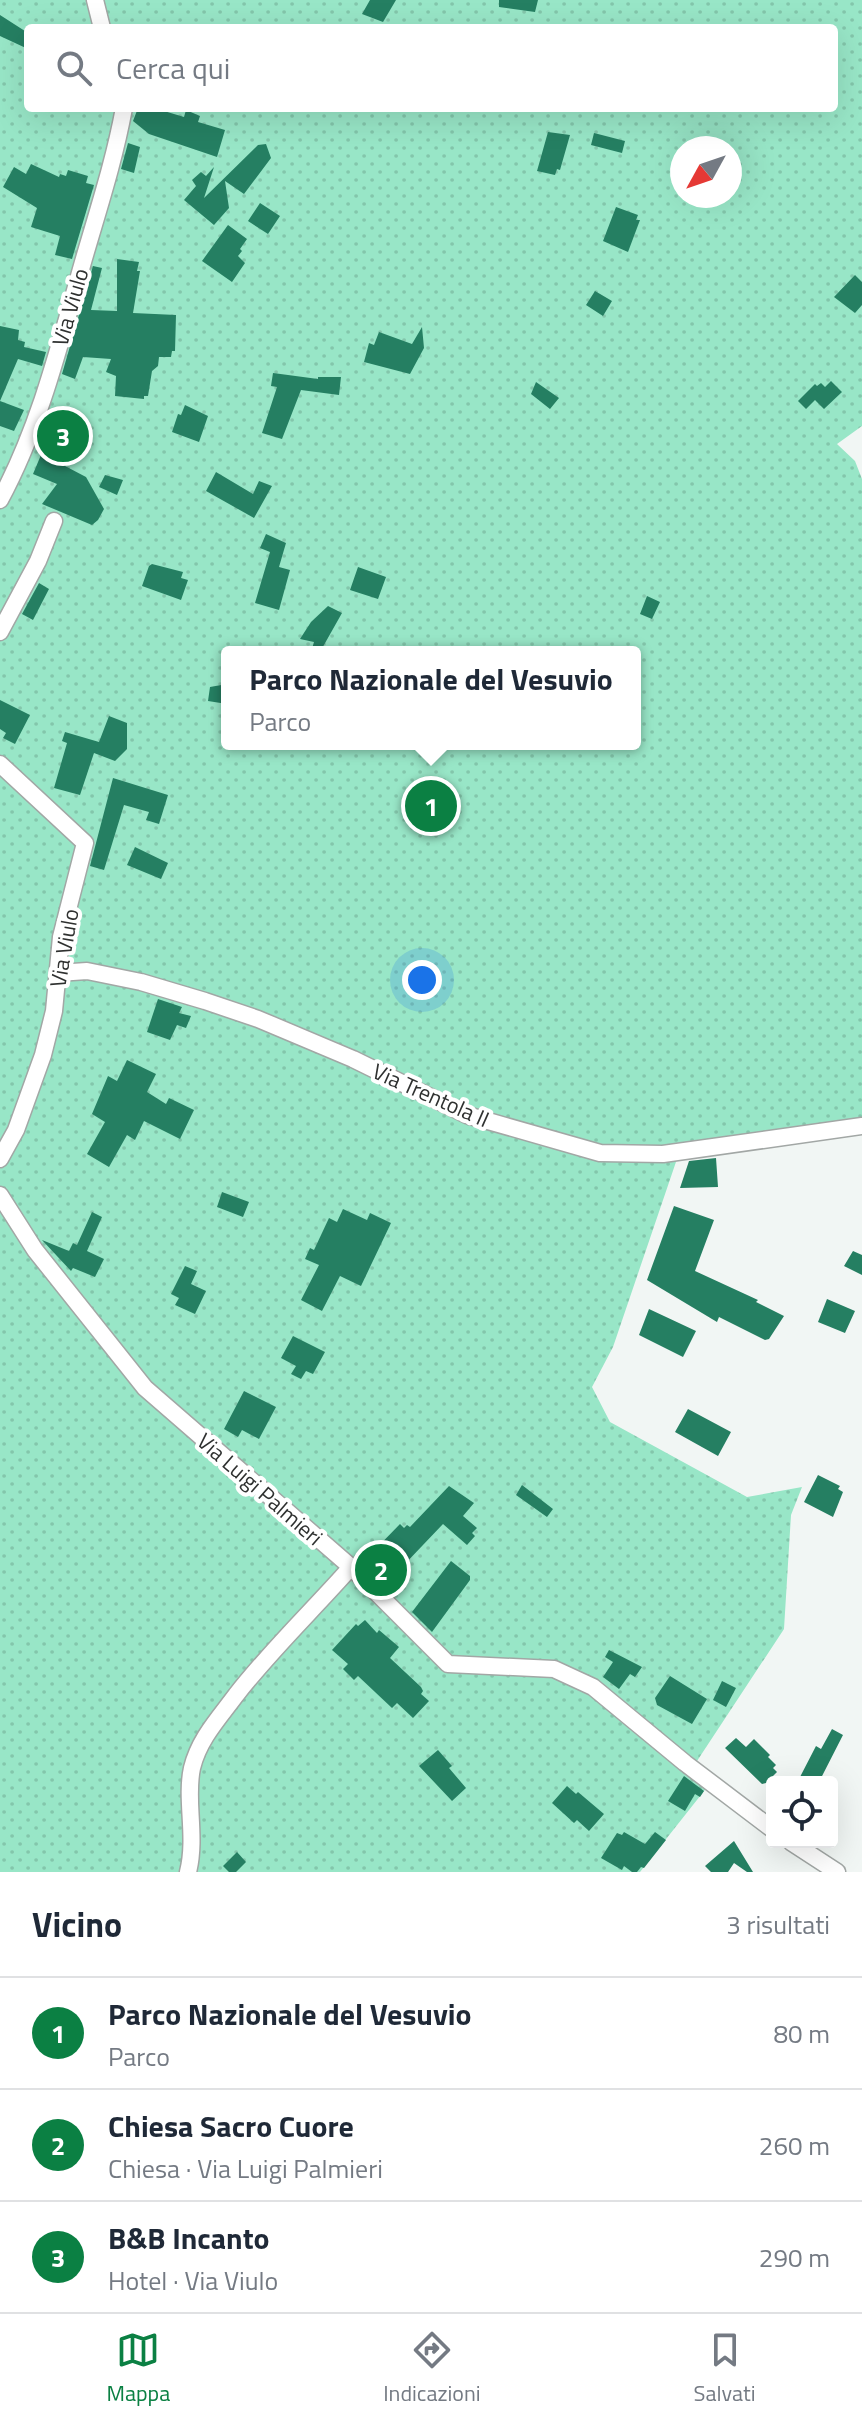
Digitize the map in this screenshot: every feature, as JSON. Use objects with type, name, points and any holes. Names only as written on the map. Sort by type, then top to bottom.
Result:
[{"type":"street","points":[[95,0],[101,24]]},
{"type":"street","name":"Via Viulo","points":[[0,500],[48,383],[103,200],[123,112]]},
{"type":"street","points":[[0,632],[38,561],[54,521]]},
{"type":"street","name":"Via Viulo","points":[[0,764],[85,843],[61,937],[54,1011],[43,1055],[16,1130],[0,1159]]},
{"type":"street","name":"Via Trentola II","points":[[58,973],[87,971],[141,982],[205,1001],[258,1019],[353,1059],[467,1115],[600,1153],[663,1154],[862,1126]]},
{"type":"street","name":"Via Luigi Palmieri","points":[[0,1195],[35,1250],[145,1388],[351,1567],[448,1664],[554,1669],[593,1687],[766,1824]]},
{"type":"street","points":[[188,1872],[193,1853],[191,1771],[211,1725],[254,1670],[351,1567]]},
{"type":"street","points":[[800,1848],[837,1872]]},
{"type":"green space","points":[[0,0],[862,0],[862,426],[837,444],[855,461],[862,479],[862,1132],[678,1156],[613,1347],[592,1387],[610,1422],[747,1497],[802,1487],[791,1515],[784,1629],[697,1761],[708,1786],[640,1872],[0,1872]]},
{"type":"building","points":[[370,0],[396,0],[383,22],[362,14]]},
{"type":"building","points":[[499,0],[538,0],[535,12],[499,7]]},
{"type":"building","points":[[0,15],[24,30],[24,47],[0,36]]},
{"type":"building","points":[[136,112],[167,112],[184,117],[185,112],[191,112],[200,116],[198,122],[225,130],[217,157],[149,134],[133,121]]},
{"type":"building","points":[[548,132],[570,135],[560,170],[557,169],[555,175],[537,171]]},
{"type":"building","points":[[594,133],[625,141],[622,153],[591,145]]},
{"type":"building","points":[[128,143],[140,147],[134,173],[121,169]]},
{"type":"building","points":[[266,144],[271,158],[244,194],[225,181],[229,208],[214,225],[184,200],[196,186],[192,180],[201,172],[206,176],[214,167],[204,198],[258,145]]},
{"type":"building","points":[[31,164],[59,177],[60,174],[66,176],[68,170],[88,176],[86,183],[94,185],[72,259],[55,255],[60,236],[31,227],[37,208],[3,187],[14,167],[26,174]]},
{"type":"building","points":[[260,203],[280,216],[268,234],[248,221]]},
{"type":"building","points":[[616,207],[638,215],[636,220],[640,220],[628,252],[603,241]]},
{"type":"building","points":[[228,225],[247,239],[238,256],[245,263],[232,282],[202,261]]},
{"type":"building","points":[[117,259],[139,262],[133,313],[176,315],[175,351],[172,351],[171,357],[159,357],[158,366],[152,371],[148,396],[144,399],[115,396],[116,376],[106,372],[111,359],[83,357],[75,379],[62,374],[93,266],[102,268],[91,310],[117,311]]},
{"type":"building","points":[[855,275],[862,282],[862,305],[855,313],[834,297]]},
{"type":"building","points":[[595,291],[612,301],[603,316],[586,305]]},
{"type":"building","points":[[0,326],[19,330],[18,340],[25,342],[24,347],[46,352],[42,366],[18,359],[0,401]]},
{"type":"building","points":[[422,327],[424,348],[410,374],[364,362],[369,343],[374,345],[379,332],[412,344]]},
{"type":"building","points":[[273,373],[318,379],[341,377],[339,395],[301,390],[282,439],[262,433],[277,387],[271,386]]},
{"type":"building","points":[[831,381],[842,392],[824,409],[815,400],[806,409],[798,401],[815,384],[821,383],[825,387]]},
{"type":"building","points":[[536,382],[559,398],[550,409],[531,394]]},
{"type":"building","points":[[0,401],[24,410],[14,431],[0,426]]},
{"type":"building","points":[[185,405],[208,416],[199,442],[172,432],[178,414],[181,415]]},
{"type":"building","points":[[54,424],[78,434],[65,466],[86,477],[104,509],[92,525],[42,504],[57,484],[33,474]]},
{"type":"building","points":[[216,472],[253,494],[259,481],[272,486],[254,518],[206,491]]},
{"type":"building","points":[[105,475],[123,480],[117,495],[99,487]]},
{"type":"building","points":[[266,534],[286,543],[279,567],[290,570],[279,610],[255,603],[270,552],[260,548]]},
{"type":"building","points":[[152,564],[183,572],[181,578],[188,580],[181,600],[142,586]]},
{"type":"building","points":[[358,567],[386,577],[378,599],[350,590]]},
{"type":"building","points":[[39,583],[49,589],[33,620],[22,614]]},
{"type":"building","points":[[647,596],[660,602],[652,619],[640,614]]},
{"type":"building","points":[[328,606],[342,613],[323,646],[313,646],[314,642],[300,639],[311,622]]},
{"type":"building","points":[[221,685],[221,703],[208,701],[210,687]]},
{"type":"building","points":[[0,700],[30,715],[15,744],[3,738],[6,733],[0,729]]},
{"type":"building","points":[[109,716],[127,723],[127,749],[115,761],[94,753],[80,795],[54,788],[67,743],[62,741],[65,732],[99,742]]},
{"type":"building","points":[[113,778],[168,795],[159,824],[146,820],[149,812],[124,805],[104,870],[90,866]]},
{"type":"building","points":[[135,847],[168,863],[161,879],[127,865]]},
{"type":"building","points":[[158,999],[182,1007],[179,1013],[191,1016],[186,1028],[177,1025],[170,1040],[147,1032]]},
{"type":"building","points":[[127,1060],[156,1074],[147,1092],[166,1104],[169,1098],[194,1110],[180,1139],[144,1121],[135,1140],[127,1135],[109,1167],[87,1154],[105,1122],[92,1114],[108,1076],[117,1081]]},
{"type":"building","points":[[716,1158],[718,1187],[680,1188],[689,1161]]},
{"type":"building","points":[[222,1192],[249,1202],[243,1217],[217,1207]]},
{"type":"building","points":[[674,1206],[714,1220],[695,1271],[758,1300],[756,1302],[784,1316],[769,1339],[765,1340],[719,1317],[717,1322],[647,1280]]},
{"type":"building","points":[[343,1209],[367,1220],[370,1213],[391,1223],[361,1286],[340,1276],[322,1311],[301,1300],[319,1265],[305,1259],[310,1248],[314,1250],[329,1218],[337,1222]]},
{"type":"building","points":[[92,1212],[102,1217],[87,1251],[104,1259],[95,1277],[73,1268],[71,1271],[42,1240],[69,1251],[73,1243],[77,1245]]},
{"type":"building","points":[[853,1251],[862,1255],[862,1275],[844,1266]]},
{"type":"building","points":[[185,1266],[197,1271],[191,1284],[206,1291],[195,1314],[175,1305],[179,1298],[171,1294]]},
{"type":"building","points":[[827,1299],[855,1311],[845,1333],[818,1322]]},
{"type":"building","points":[[649,1309],[696,1331],[683,1357],[639,1335]]},
{"type":"building","points":[[293,1336],[325,1352],[313,1374],[306,1371],[301,1379],[291,1374],[296,1366],[281,1358]]},
{"type":"building","points":[[244,1391],[276,1407],[259,1439],[242,1430],[238,1437],[224,1429]]},
{"type":"building","points":[[688,1409],[731,1432],[718,1456],[675,1432]]},
{"type":"building","points":[[818,1475],[840,1486],[838,1489],[843,1492],[833,1517],[804,1502]]},
{"type":"building","points":[[522,1485],[553,1509],[547,1517],[516,1495]]},
{"type":"building","points":[[449,1486],[474,1503],[463,1516],[477,1528],[472,1533],[475,1536],[467,1545],[443,1524],[402,1567],[409,1573],[393,1594],[362,1563],[400,1524],[404,1528],[407,1525],[410,1527]]},
{"type":"building","points":[[451,1561],[470,1576],[470,1580],[432,1632],[412,1612]]},
{"type":"building","points":[[365,1620],[377,1633],[379,1630],[399,1647],[390,1658],[421,1687],[421,1694],[429,1701],[413,1718],[397,1703],[392,1708],[358,1676],[354,1680],[343,1669],[348,1664],[332,1650],[356,1624],[358,1626]]},
{"type":"building","points":[[609,1650],[642,1667],[635,1677],[630,1674],[619,1689],[603,1677],[613,1662],[605,1657]]},
{"type":"building","points":[[670,1676],[707,1699],[692,1724],[657,1705],[655,1698]]},
{"type":"building","points":[[722,1681],[736,1688],[726,1707],[713,1700]]},
{"type":"building","points":[[832,1729],[843,1735],[822,1776],[801,1776],[816,1746],[821,1749]]},
{"type":"building","points":[[736,1738],[746,1747],[754,1739],[770,1755],[768,1757],[776,1765],[773,1768],[777,1772],[766,1776],[766,1783],[762,1784],[725,1748]]},
{"type":"building","points":[[438,1750],[466,1788],[452,1801],[419,1766]]},
{"type":"building","points":[[684,1776],[704,1791],[700,1797],[695,1794],[685,1811],[668,1801]]},
{"type":"building","points":[[567,1786],[604,1814],[589,1831],[577,1820],[574,1823],[552,1803]]},
{"type":"building","points":[[624,1832],[645,1844],[655,1832],[666,1840],[644,1868],[632,1872],[601,1858],[617,1833],[622,1835]]},
{"type":"building","points":[[734,1841],[753,1872],[747,1872],[734,1863],[728,1872],[711,1872],[705,1866]]},
{"type":"building","points":[[237,1852],[246,1862],[236,1872],[229,1872],[223,1866]]},
{"type":"place","name":"B&B Incanto","points":[[63,436]]},
{"type":"place","name":"Parco Nazionale del Vesuvio","points":[[431,806]]},
{"type":"place","name":"Chiesa Sacro Cuore","points":[[381,1570]]}]
